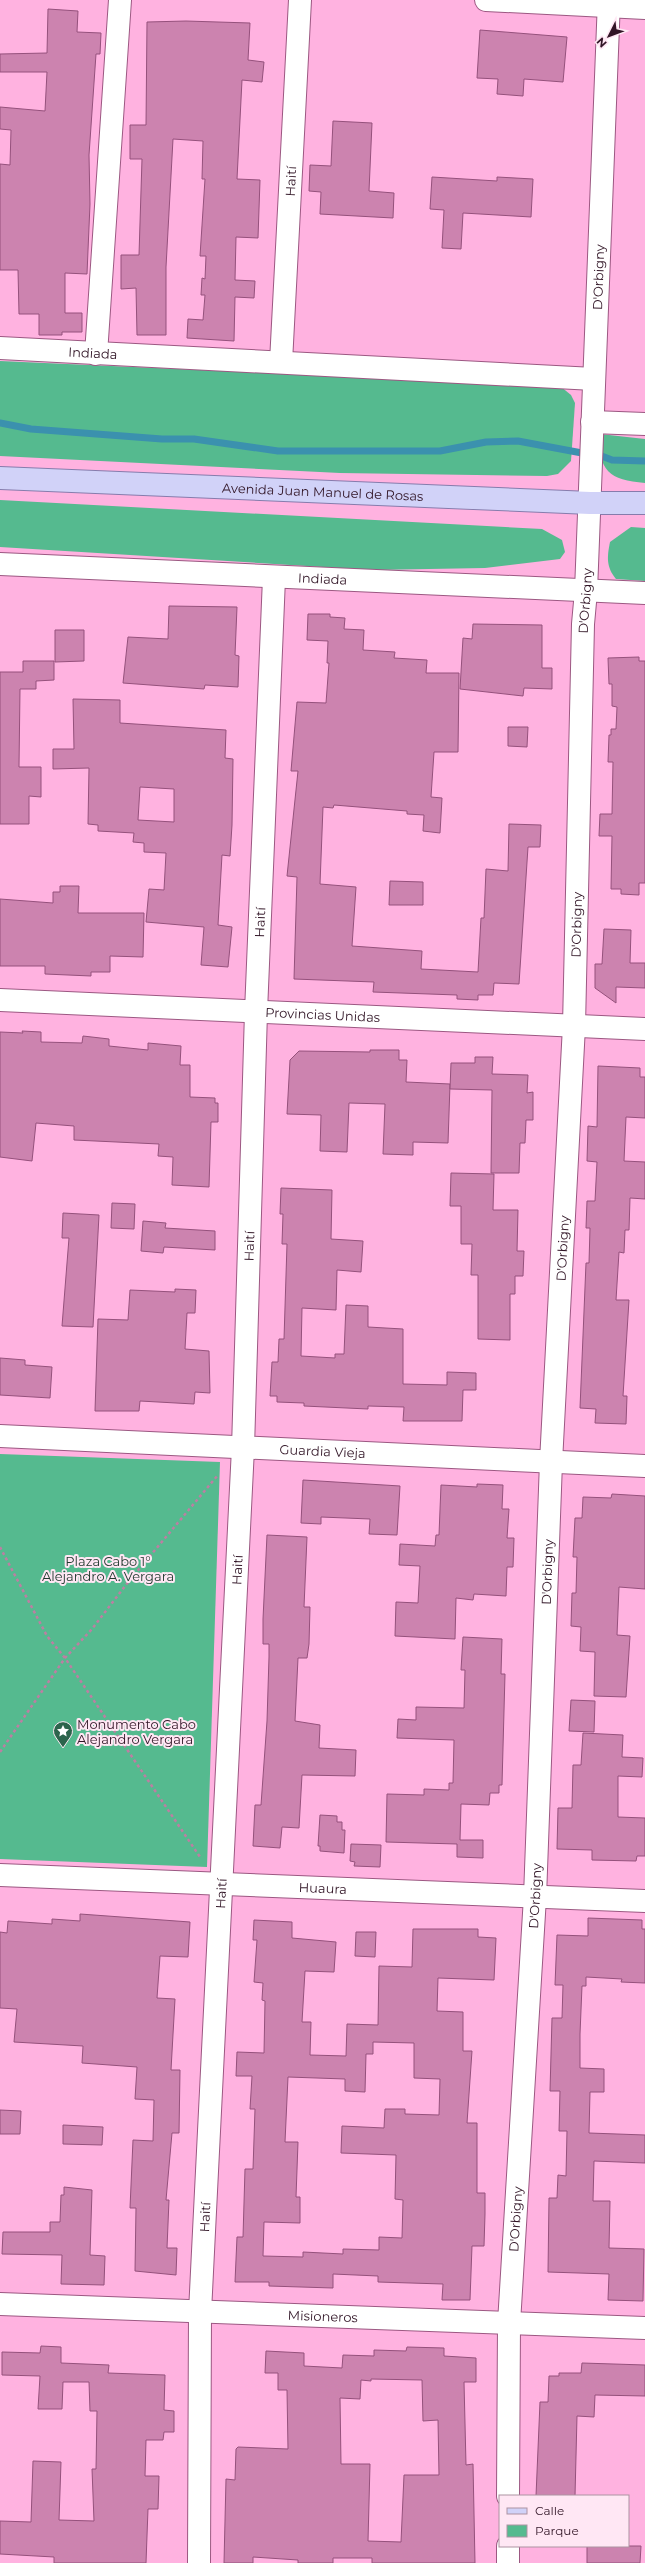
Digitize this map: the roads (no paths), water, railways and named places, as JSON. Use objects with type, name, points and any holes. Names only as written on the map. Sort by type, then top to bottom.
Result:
[{"type":"main road","name":"Avenida Juan Manuel de Rosas","points":[[0,478],[590,503],[645,503]]},
{"type":"street","points":[[96,354],[120,0]]},
{"type":"street","name":"Haití","points":[[281,362],[300,0]]},
{"type":"street","points":[[486,0],[609,4],[645,8]]},
{"type":"street","name":"D'Orbigny","points":[[508,2495],[509,2323],[535,1897],[551,1462],[574,1026],[583,624],[590,503],[609,4]]},
{"type":"street","name":"Indiada","points":[[0,348],[594,379]]},
{"type":"street","points":[[592,422],[645,424]]},
{"type":"street","name":"Indiada","points":[[0,564],[274,578],[645,593]]},
{"type":"street","name":"Haití","points":[[198,2563],[200,2312],[243,1448],[256,1012],[274,578]]},
{"type":"street","name":"Provincias Unidas","points":[[0,1000],[645,1029]]},
{"type":"street","name":"Guardia Vieja","points":[[0,1436],[645,1466]]},
{"type":"street","name":"Huaura","points":[[0,1875],[645,1902]]},
{"type":"street","name":"Misioneros","points":[[0,2304],[645,2328]]},
{"type":"street","points":[[508,2547],[508,2563]]},
{"type":"waterway","points":[[0,423],[31,429],[162,439],[194,439],[278,451],[440,451],[486,442],[518,441],[582,453]]},
{"type":"waterway","points":[[599,455],[612,460],[645,461]]},
{"type":"place","name":"Monumento Cabo Alejandro Vergara","points":[[63,1748]]},
{"type":"park label","name":"Plaza Cabo 1° Alejandro A. Vergara","points":[[108,1568]]}]
